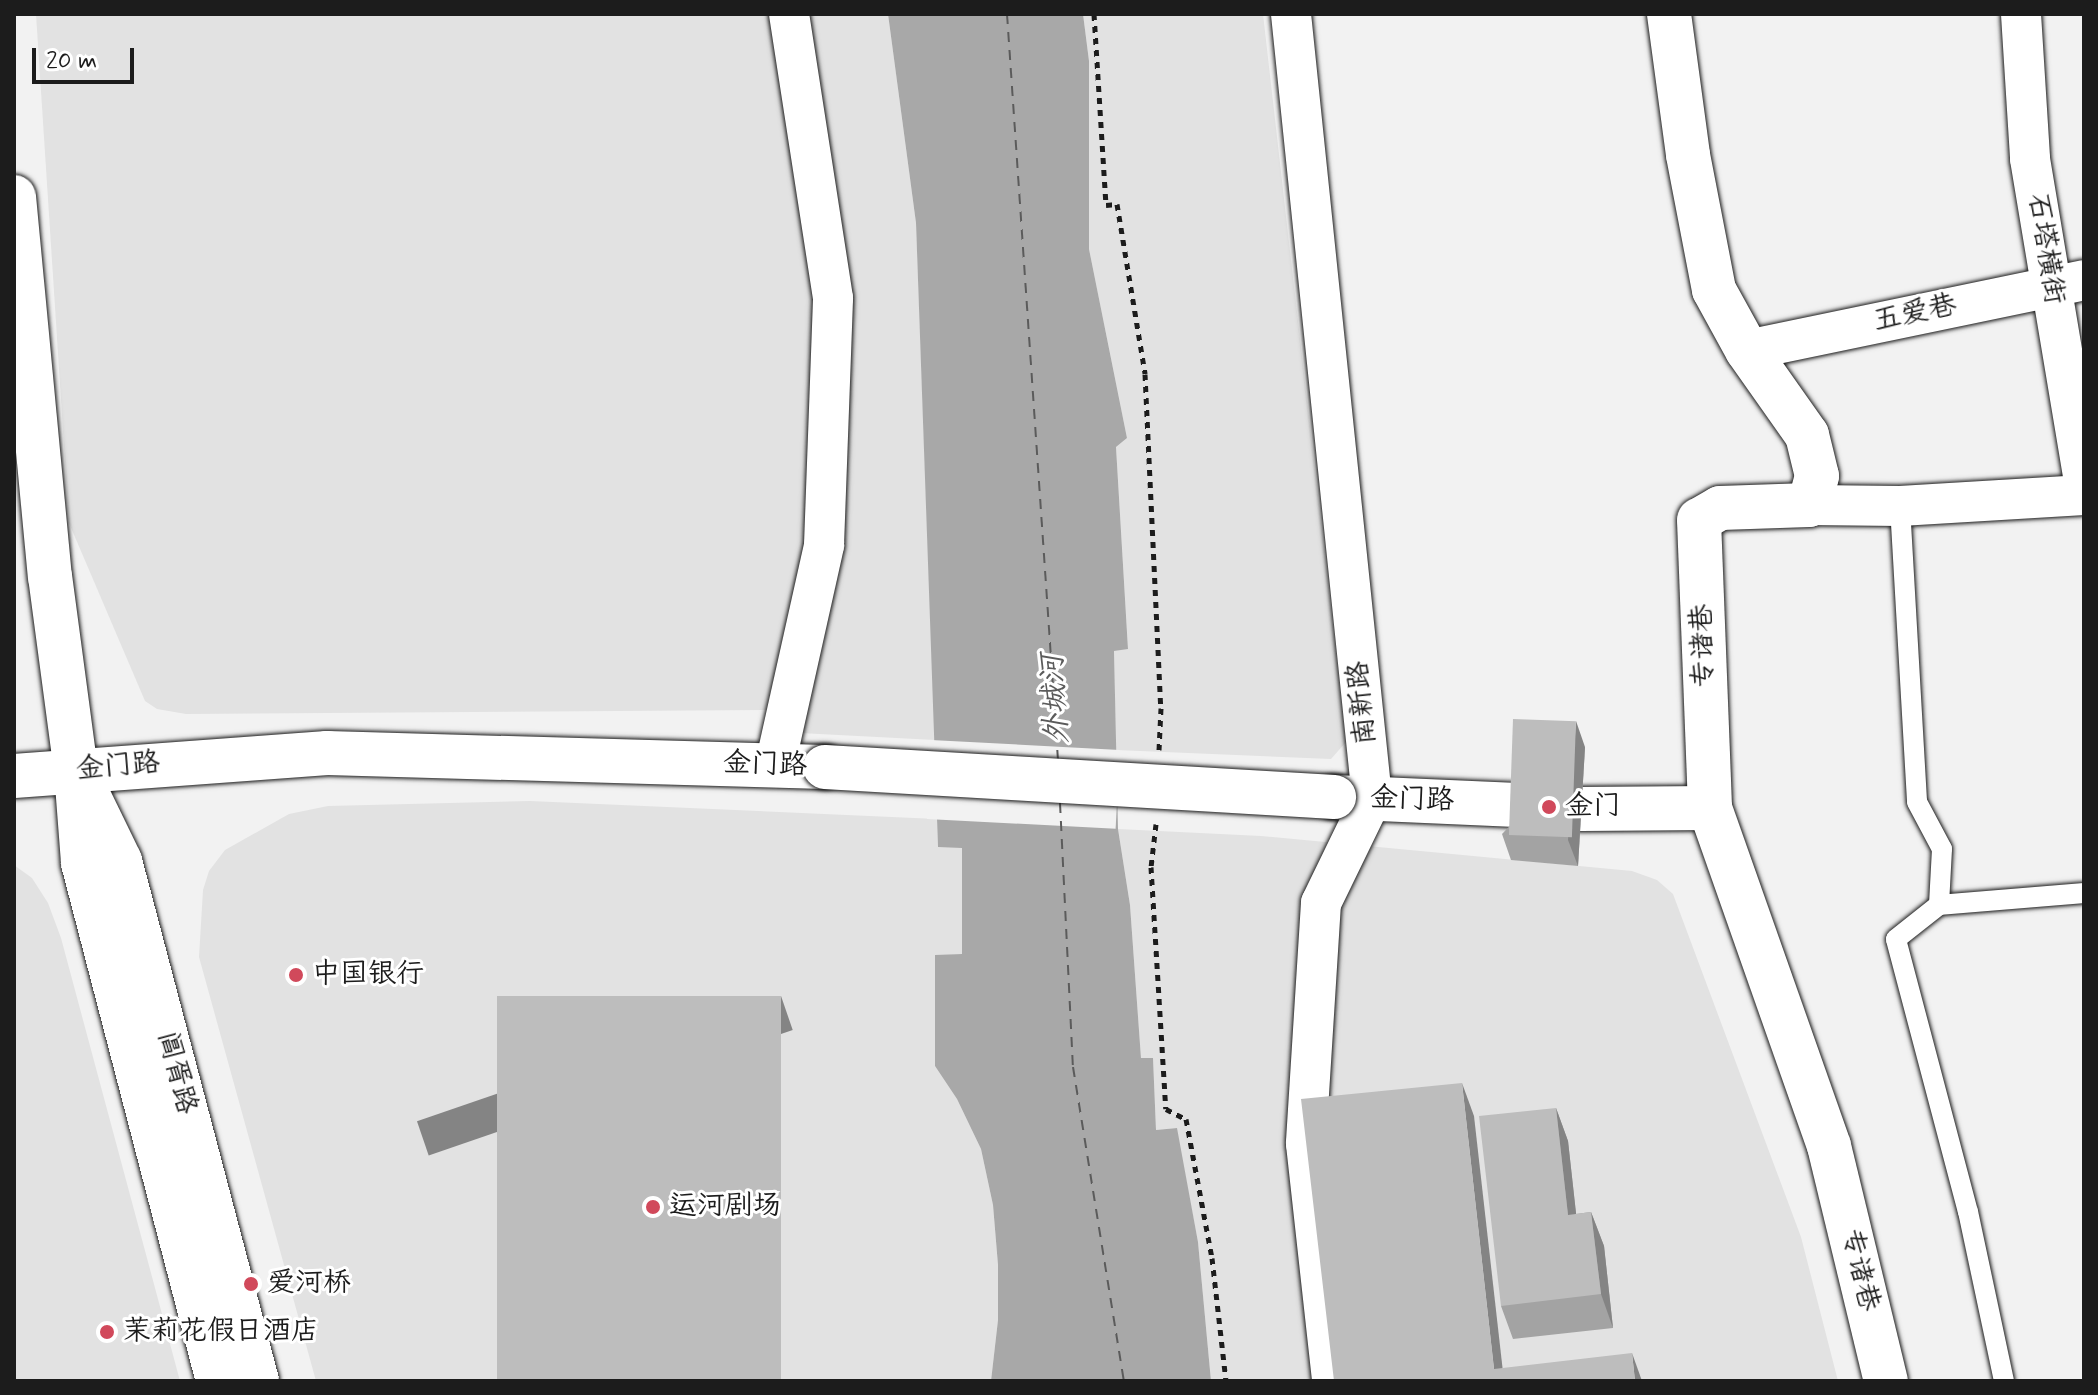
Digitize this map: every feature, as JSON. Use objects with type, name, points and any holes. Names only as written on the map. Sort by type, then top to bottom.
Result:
[{"type":"street","points":[[775,765],[824,545],[833,298],[789,14]]},
{"type":"street","name":"南新路","points":[[1291,14],[1353,797]]},
{"type":"street","points":[[1669,14],[1688,155],[1714,290],[1747,350],[1807,435],[1817,476],[1809,505],[1900,506],[2084,495]]},
{"type":"street","name":"石塔横街","points":[[2021,14],[2030,159],[2067,283],[2084,482]]},
{"type":"street","name":"阊胥路","points":[[14,197],[50,576],[76,771],[83,863],[218,1381]]},
{"type":"street","name":"五爱巷","points":[[1747,350],[2067,283]]},
{"type":"street","name":"专诸巷","points":[[1809,505],[1720,508],[1699,520],[1710,808],[1829,1146],[1886,1381]]},
{"type":"street","name":"金门路","points":[[14,776],[327,753],[825,767],[1517,805]]},
{"type":"street","name":"阊胥路","points":[[76,771],[120,861],[257,1381]]},
{"type":"street","points":[[1332,1381],[1306,1144],[1321,903],[1353,797]]},
{"type":"street","points":[[1581,809],[1710,808]]},
{"type":"lane","points":[[1900,506],[1917,802],[1942,849],[1939,905]]},
{"type":"lane","points":[[2004,1381],[1968,1212],[1896,939],[1939,905],[2084,893]]},
{"type":"path","points":[[1094,14],[1106,205],[1117,204],[1145,374],[1161,708],[1159,753]]},
{"type":"path","points":[[1157,814],[1151,867],[1166,1109],[1186,1119],[1212,1258],[1226,1381]]},
{"type":"shaded area","points":[[36,14],[777,14],[819,339],[813,553],[771,710],[186,714],[157,709],[145,701],[69,523]]},
{"type":"shaded area","points":[[803,14],[888,14],[916,223],[935,740],[800,733],[836,563]]},
{"type":"shaded area","points":[[1083,14],[1263,14],[1346,742],[1331,759],[1116,750],[1114,651],[1128,648],[1116,447],[1127,438],[1089,249],[1089,61]]},
{"type":"shaded area","points":[[530,801],[937,819],[938,847],[962,847],[962,954],[935,956],[935,1066],[957,1099],[981,1149],[993,1205],[998,1320],[991,1381],[316,1381],[199,957],[203,890],[209,871],[225,850],[289,814],[328,806]]},
{"type":"shaded area","points":[[1118,829],[1261,836],[1632,871],[1657,880],[1673,894],[1801,1237],[1838,1381],[1211,1381],[1198,1242],[1176,1128],[1156,1130],[1153,1059],[1141,1058],[1130,905]]},
{"type":"shaded area","points":[[14,865],[32,878],[48,903],[61,938],[180,1381],[14,1381]]},
{"type":"water","name":"外城河","points":[[888,14],[1083,14],[1089,61],[1089,249],[1127,438],[1116,447],[1128,649],[1114,651],[1118,829],[1130,905],[1141,1058],[1153,1058],[1156,1130],[1177,1128],[1198,1242],[1211,1381],[991,1381],[998,1320],[993,1205],[981,1149],[957,1099],[935,1066],[935,955],[962,954],[962,848],[938,847],[916,223]]},
{"type":"pier","points":[[931,740],[1120,750],[1116,829],[927,819]]},
{"type":"building","name":"金门","points":[[1513,719],[1576,721],[1572,837],[1509,835]]},
{"type":"building","name":"运河剧场","points":[[497,996],[781,996],[781,1381],[497,1381]]},
{"type":"building","points":[[1462,1083],[1494,1369],[1632,1353],[1635,1381],[1334,1381],[1301,1099]]},
{"type":"building","points":[[1556,1108],[1568,1215],[1591,1212],[1601,1294],[1501,1306],[1479,1116]]},
{"type":"ferry route","points":[[1007,14],[1058,760]]},
{"type":"ferry route","points":[[1060,803],[1073,1067],[1124,1381]]},
{"type":"place","name":"金门","points":[[1549,807]]},
{"type":"place","name":"中国银行","points":[[296,975]]},
{"type":"place","name":"运河剧场","points":[[653,1207]]},
{"type":"place","name":"爱河桥","points":[[251,1284]]},
{"type":"place","name":"茉莉花假日酒店","points":[[107,1332]]}]
